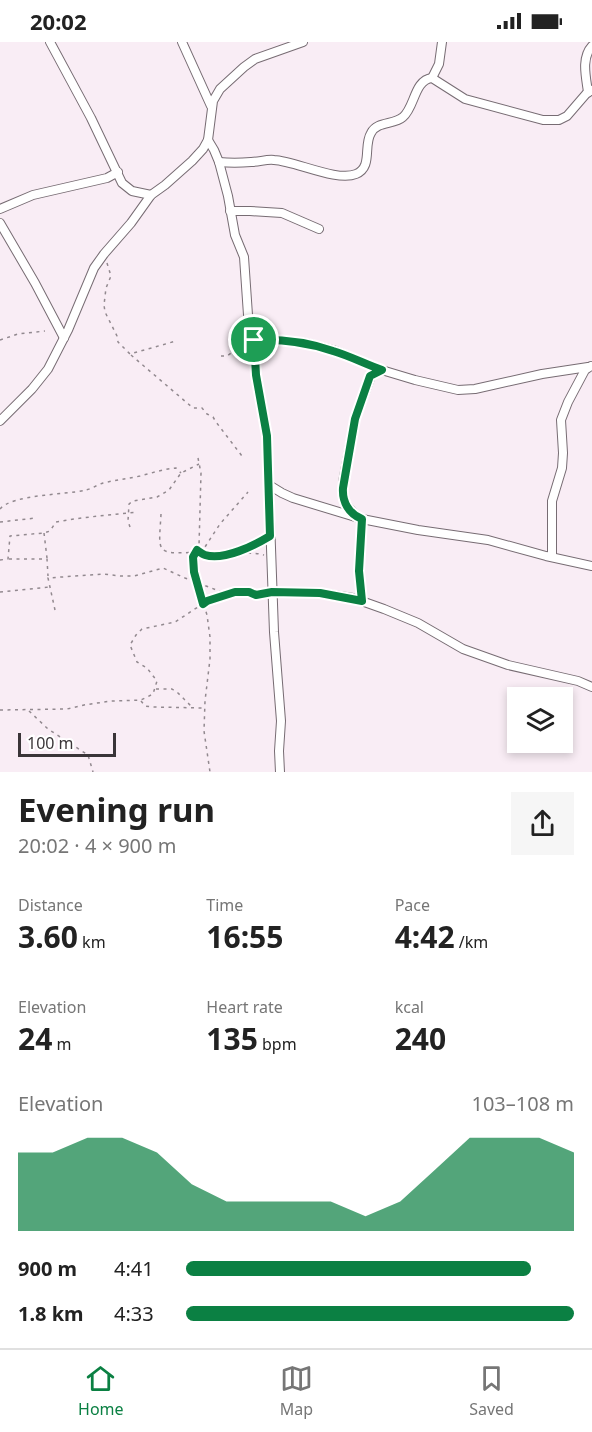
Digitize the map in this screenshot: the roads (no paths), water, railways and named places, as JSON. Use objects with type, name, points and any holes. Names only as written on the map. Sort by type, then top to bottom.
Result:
[{"type":"street","points":[[50,42],[91,118],[122,183],[132,191],[151,195]]},
{"type":"street","points":[[182,42],[211,106]]},
{"type":"street","points":[[201,152],[208,140],[211,106],[220,89],[248,63],[263,55],[303,42]]},
{"type":"street","points":[[432,78],[439,64],[442,42]]},
{"type":"street","points":[[219,162],[273,159],[342,176],[357,174],[366,164],[371,132],[378,126],[403,118],[424,80],[432,78],[465,99],[543,120],[559,120],[567,116],[590,91],[585,63],[592,46]]},
{"type":"street","points":[[208,140],[219,162],[235,235],[244,257],[248,315],[254,340],[256,375],[267,436],[272,592],[281,733],[280,772]]},
{"type":"street","points":[[0,422],[40,379],[64,338],[90,276],[104,254],[131,224],[151,195],[206,147],[214,150]]},
{"type":"street","points":[[0,209],[33,195],[107,178],[118,172]]},
{"type":"street","points":[[230,211],[282,213],[319,229]]},
{"type":"street","points":[[0,223],[64,338]]},
{"type":"street","points":[[254,340],[306,343],[333,350],[382,370],[463,391],[542,374],[590,367]]},
{"type":"street","points":[[552,557],[552,501],[560,475],[563,453],[557,419],[590,367]]},
{"type":"street","points":[[362,601],[359,571],[360,518],[345,503],[343,482],[355,419],[370,376],[382,370]]},
{"type":"street","points":[[269,485],[293,498],[360,518],[488,540],[592,566]]},
{"type":"street","points":[[272,592],[320,593],[362,601],[418,623],[463,649],[508,665],[569,679],[592,687]]}]
